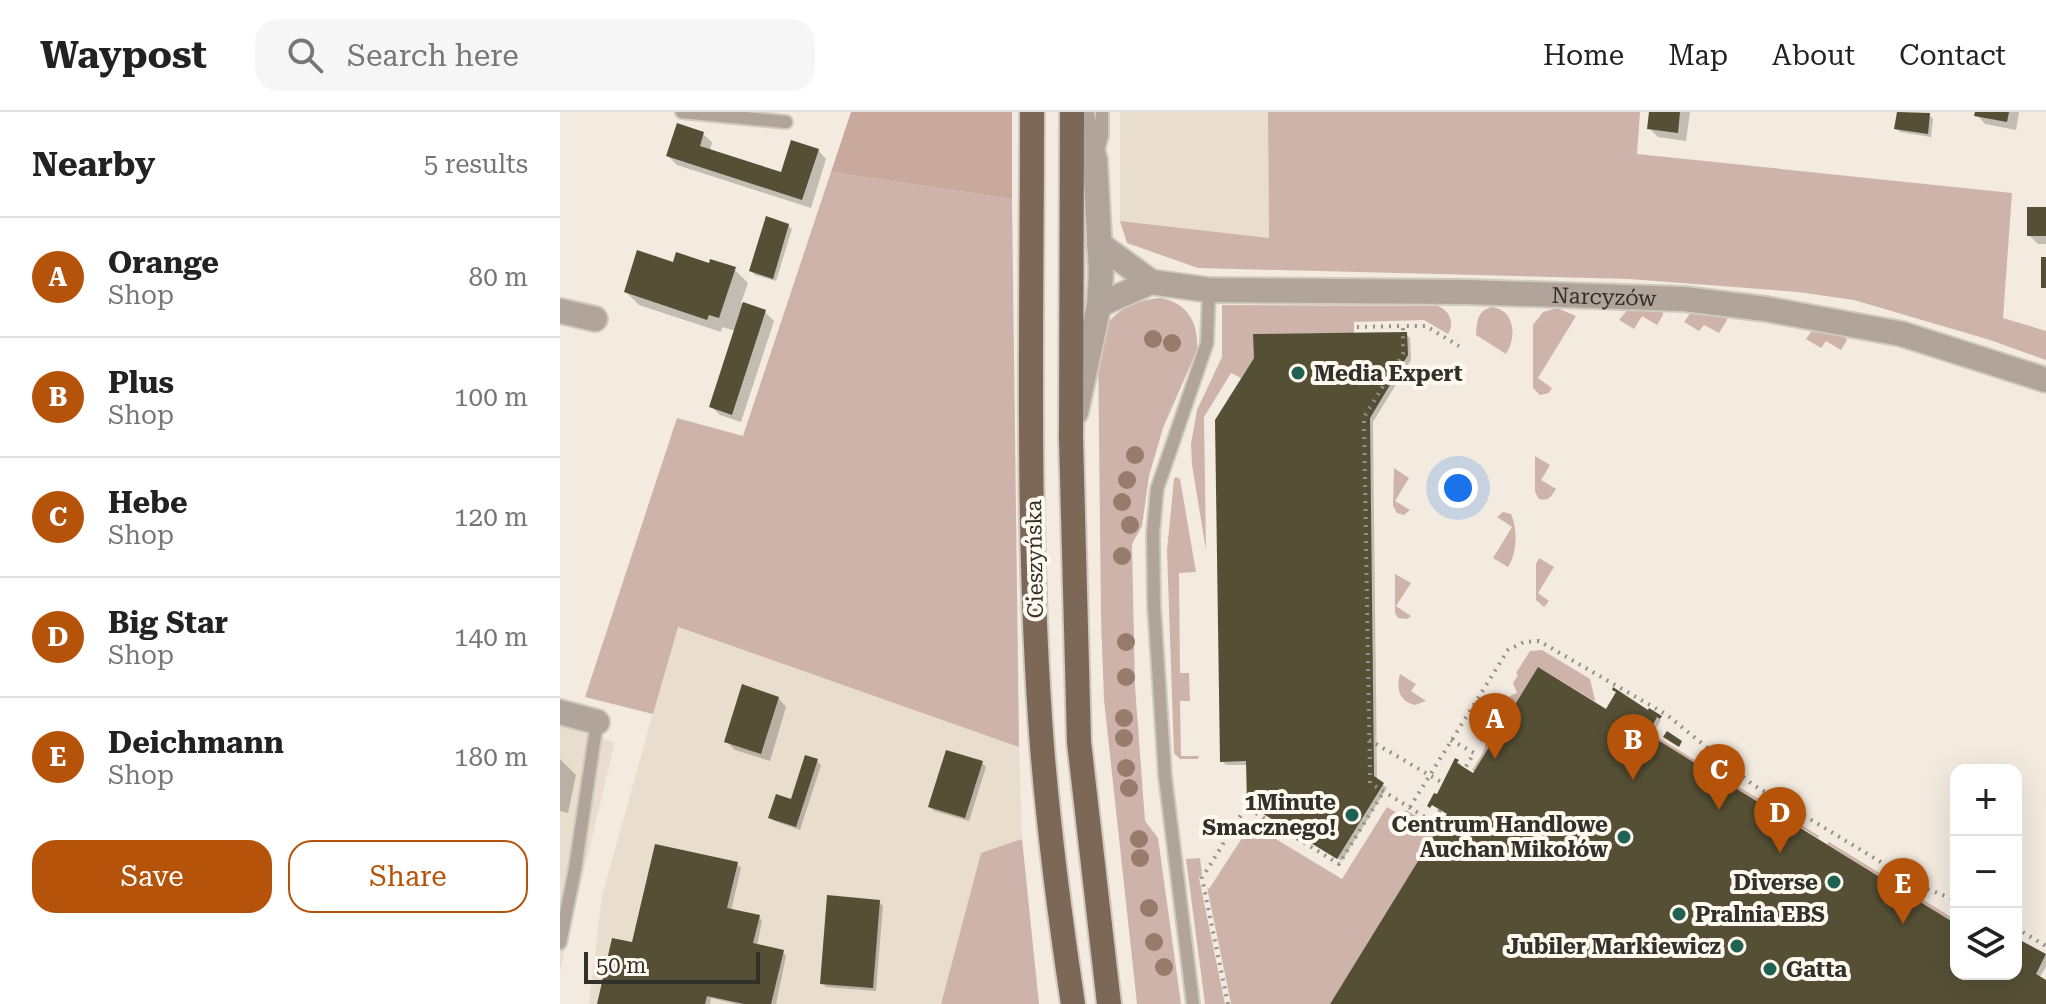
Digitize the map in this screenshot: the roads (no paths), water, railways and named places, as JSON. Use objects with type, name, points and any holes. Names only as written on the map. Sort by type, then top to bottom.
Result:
[{"type":"main road","name":"Cieszyńska","points":[[1032,112],[1035,611],[1042,745],[1055,880],[1073,1004]]},
{"type":"main road","name":"Cieszyńska","points":[[1072,112],[1071,438],[1079,742],[1109,1004]]},
{"type":"street","points":[[1071,438],[1099,305],[1095,160],[1081,112]]},
{"type":"street","name":"Narcyzów","points":[[1099,244],[1151,282],[1209,290],[1467,292],[1684,299],[1781,311],[1902,334],[2046,380]]},
{"type":"street","points":[[1099,305],[1151,282]]},
{"type":"street","points":[[560,311],[595,319]]},
{"type":"street","points":[[560,712],[597,722]]},
{"type":"lane","points":[[682,112],[786,122]]},
{"type":"lane","points":[[1095,160],[1102,136],[1102,112]]},
{"type":"lane","points":[[1193,1004],[1165,776],[1154,605],[1153,533],[1157,489],[1207,343],[1209,290]]},
{"type":"lane","points":[[560,943],[575,869],[597,722]]},
{"type":"place","name":"Media Expert","points":[[1298,373]]},
{"type":"place","name":"Orange","points":[[1495,759]]},
{"type":"place","name":"Plus","points":[[1633,780]]},
{"type":"place","name":"Hebe","points":[[1719,810]]},
{"type":"place","name":"1Minute Smacznego!","points":[[1352,815]]},
{"type":"place","name":"Centrum Handlowe Auchan Mikołów","points":[[1624,837]]},
{"type":"place","name":"Big Star","points":[[1780,853]]},
{"type":"place","name":"Diverse","points":[[1834,882]]},
{"type":"place","name":"Pralnia EBS","points":[[1679,914]]},
{"type":"place","name":"Deichmann","points":[[1903,924]]},
{"type":"place","name":"Jubiler Markiewicz","points":[[1737,946]]},
{"type":"place","name":"Gatta","points":[[1770,969]]}]
